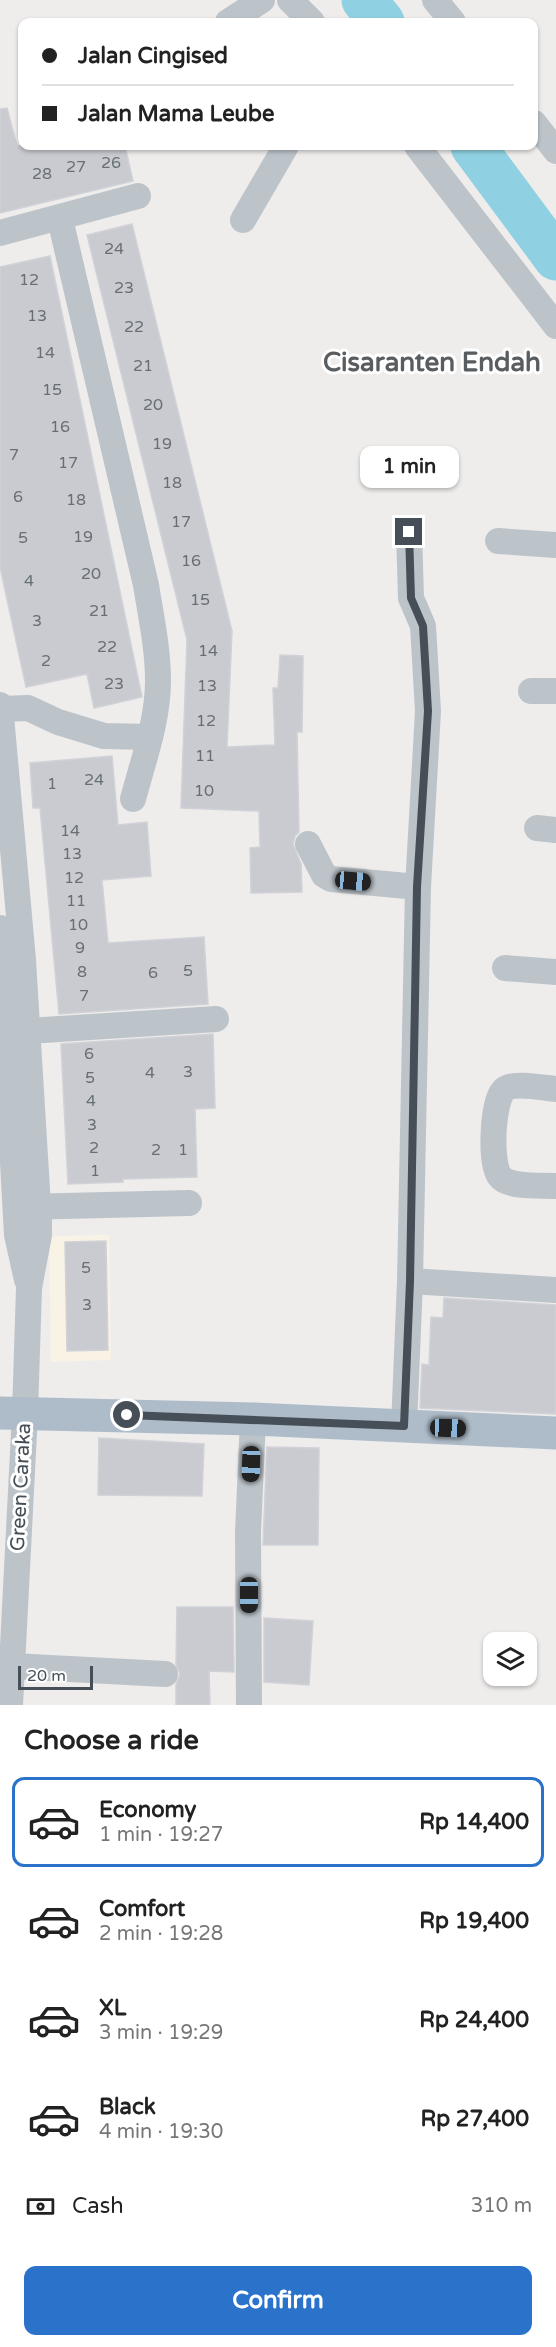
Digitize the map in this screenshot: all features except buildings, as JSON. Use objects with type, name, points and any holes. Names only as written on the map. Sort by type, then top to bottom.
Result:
[{"type":"main road","points":[[13,1413],[253,1419],[556,1433]]},
{"type":"street","points":[[234,18],[262,0]]},
{"type":"street","points":[[290,0],[308,18]]},
{"type":"street","points":[[435,0],[450,18]]},
{"type":"street","points":[[538,128],[556,152]]},
{"type":"street","points":[[243,219],[284,150]]},
{"type":"street","points":[[420,150],[556,326]]},
{"type":"street","points":[[0,233],[60,219],[138,196]]},
{"type":"street","points":[[60,219],[146,585],[156,641],[158,683],[150,737],[133,799]]},
{"type":"street","points":[[404,1426],[410,1281],[417,887],[428,711],[423,626],[411,598],[409,532]]},
{"type":"street","points":[[498,541],[556,545]]},
{"type":"street","points":[[27,1214],[0,708],[28,708],[58,722],[104,736],[150,737]]},
{"type":"street","points":[[308,844],[324,875],[331,879],[417,887]]},
{"type":"street","points":[[0,928],[13,960],[28,1031],[27,1214]]},
{"type":"street","points":[[505,968],[556,972]]},
{"type":"street","points":[[28,1031],[216,1019]]},
{"type":"street","points":[[556,1089],[513,1085],[504,1089],[499,1096],[493,1142],[497,1173],[502,1179],[511,1183],[556,1186]]},
{"type":"street","points":[[27,1214],[189,1203]]},
{"type":"street","name":"Green Caraka","points":[[8,1685],[13,1413],[29,1288],[17,1235],[27,1214]]},
{"type":"street","points":[[410,1281],[556,1290]]},
{"type":"street","points":[[249,1705],[248,1532],[253,1419]]},
{"type":"street","points":[[8,1685],[165,1674]]},
{"type":"shaded area","points":[[109,1235],[111,1360],[51,1362],[49,1236]]},
{"type":"waterway","points":[[364,0],[379,18]]},
{"type":"waterway","points":[[476,150],[556,258]]},
{"type":"district","name":"Cisaranten Endah","points":[[432,362]]},
{"type":"route","points":[[127,1415],[404,1426],[410,1281],[417,887],[428,711],[423,626],[411,598],[409,532]]}]
